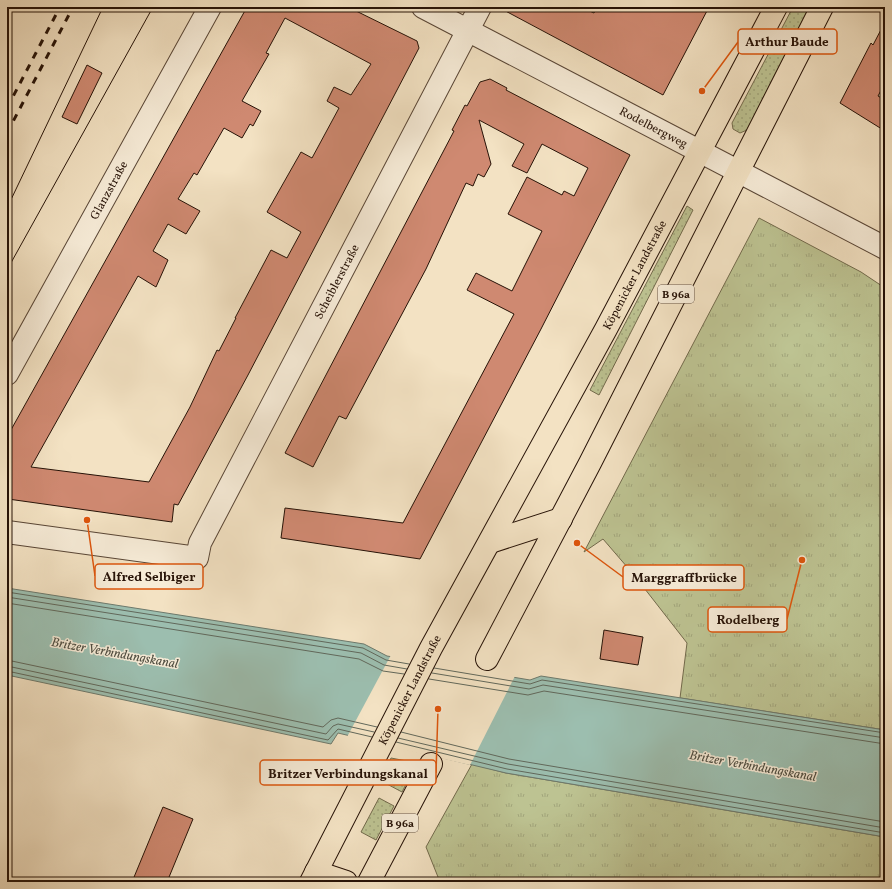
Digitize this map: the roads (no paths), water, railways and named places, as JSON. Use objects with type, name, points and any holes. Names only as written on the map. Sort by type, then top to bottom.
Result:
[{"type":"main road","name":"Köpenicker Landstraße","points":[[314,877],[431,648],[490,542],[776,7]]},
{"type":"main road","name":"B 96a","points":[[487,659],[561,519],[822,7]]},
{"type":"main road","points":[[490,542],[561,519]]},
{"type":"main road","name":"B 96a","points":[[369,882],[431,764]]},
{"type":"main road","points":[[314,877],[346,882]]},
{"type":"street","name":"Glanzstraße","points":[[7,374],[210,7]]},
{"type":"street","name":"Rodelbergweg","points":[[423,7],[885,248]]},
{"type":"street","name":"Scheiblerstraße","points":[[7,532],[196,558],[200,543],[480,7]]},
{"type":"water","points":[[7,588],[364,644],[387,656],[530,680],[541,676],[885,730],[885,837],[506,773],[338,733],[331,744],[7,675]]},
{"type":"tram line","points":[[7,208],[103,7]]},
{"type":"tram line","points":[[7,270],[153,7]]},
{"type":"railway","points":[[7,108],[60,7]]},
{"type":"railway","points":[[7,133],[73,7]]},
{"type":"place","name":"Arthur Baude","points":[[702,91]]},
{"type":"place","name":"Alfred Selbiger","points":[[87,520]]},
{"type":"place","name":"Marggraffbrücke","points":[[577,543]]},
{"type":"place","name":"Rodelberg","points":[[802,560]]},
{"type":"place","name":"Britzer Verbindungskanal","points":[[438,709]]}]
